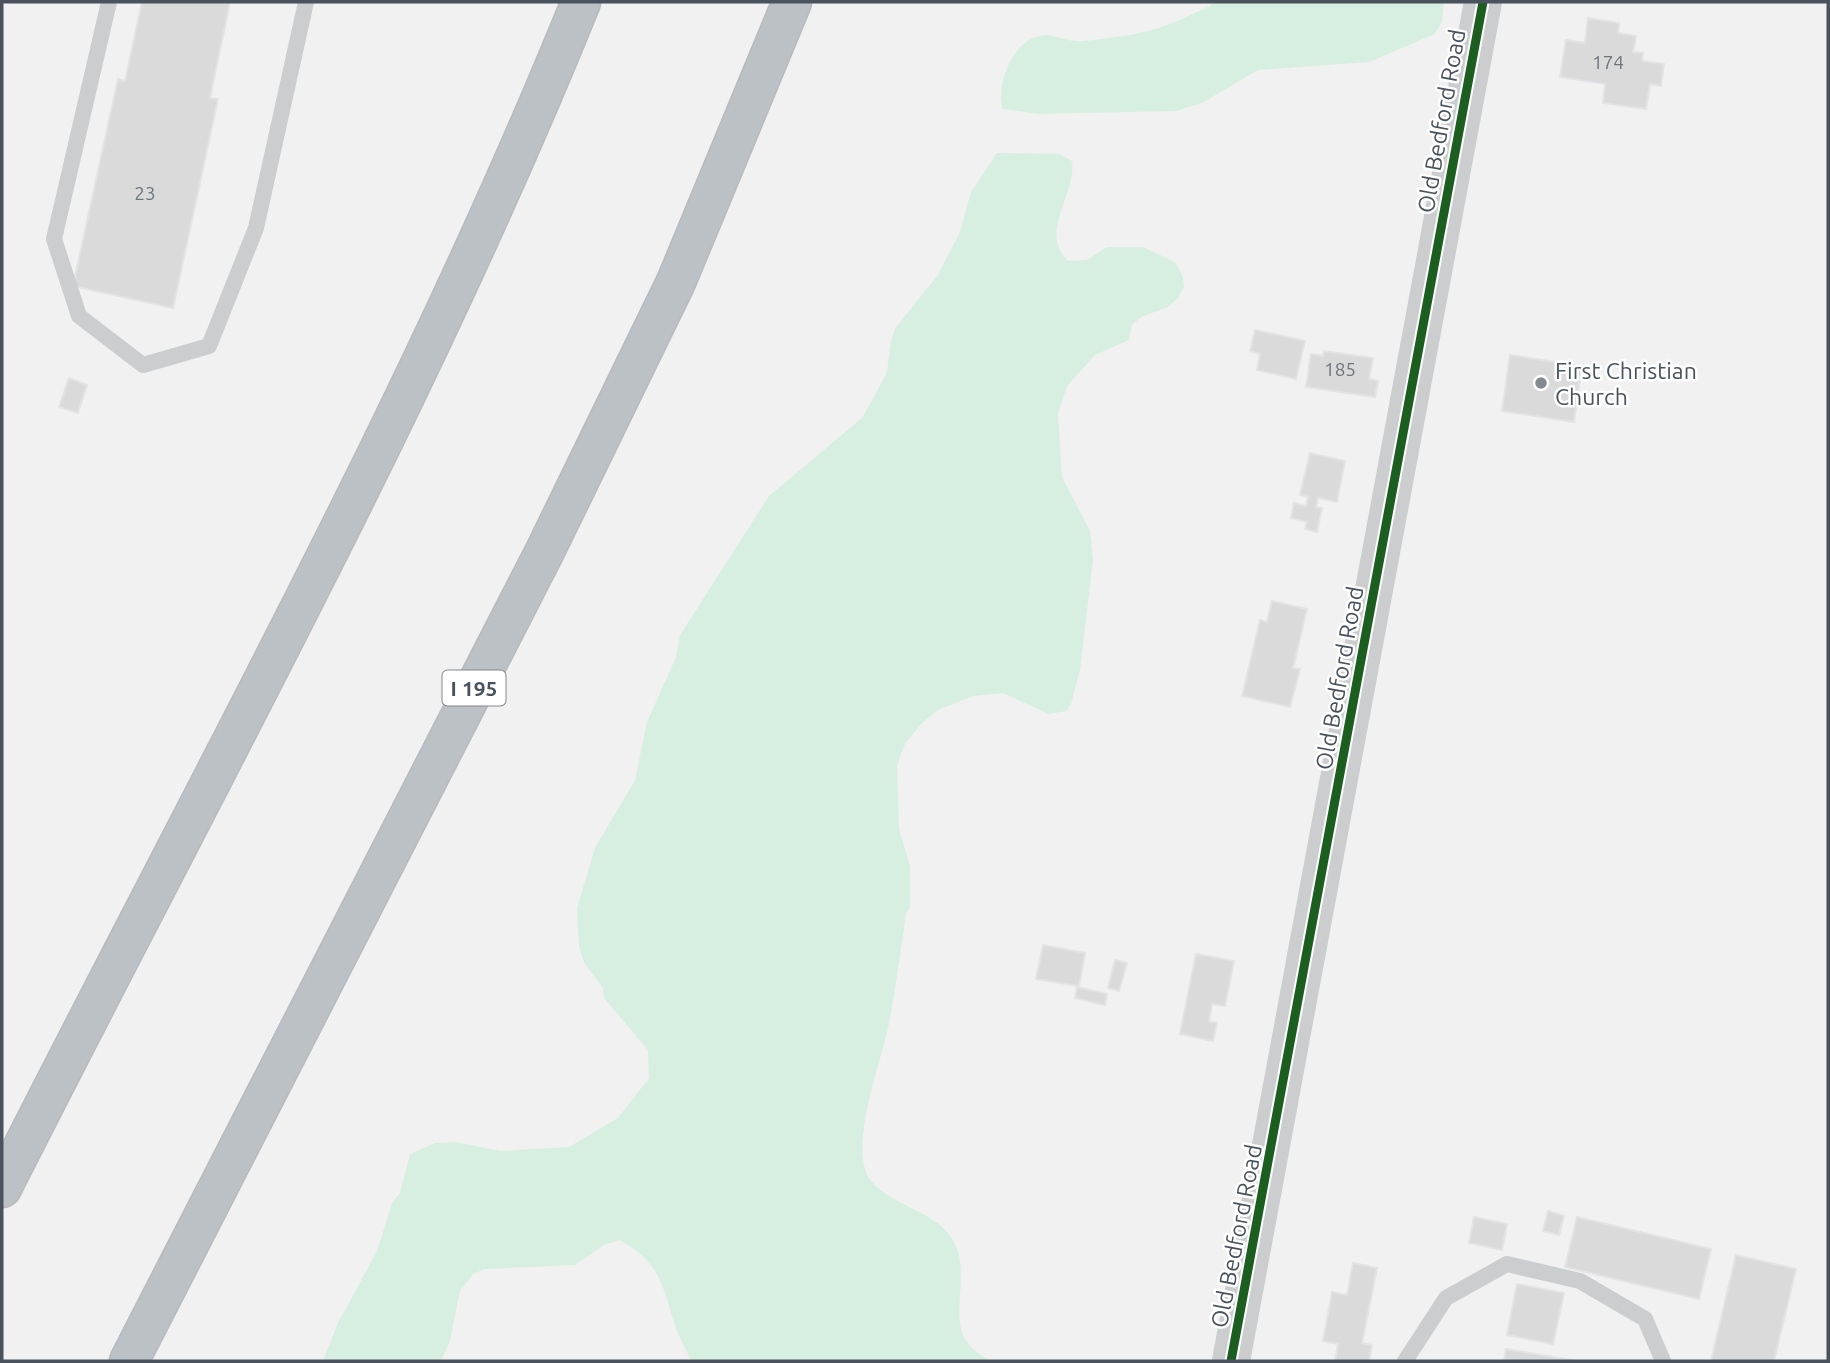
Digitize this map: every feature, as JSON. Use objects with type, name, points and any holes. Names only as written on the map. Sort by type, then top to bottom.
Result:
[{"type":"highway","points":[[2,1188],[384,442],[538,107],[581,2]]},
{"type":"highway","name":"I 195","points":[[129,1361],[545,551],[676,282],[792,2]]},
{"type":"street","name":"Old Bedford Road","points":[[1231,1361],[1483,2]]},
{"type":"lane","points":[[109,2],[54,239],[79,316],[143,365],[209,346],[256,228],[306,2]]},
{"type":"lane","points":[[1405,1361],[1446,1298],[1507,1264],[1580,1281],[1645,1319],[1663,1361]]},
{"type":"green space","points":[[1214,2],[1444,2],[1442,21],[1435,34],[1369,62],[1258,70],[1202,103],[1176,111],[1039,114],[1003,109],[1001,91],[1006,70],[1017,51],[1031,39],[1045,35],[1083,41],[1131,35],[1171,24]]},
{"type":"green space","points":[[997,153],[1059,154],[1072,161],[1069,186],[1057,225],[1060,250],[1068,261],[1087,260],[1107,247],[1143,247],[1175,262],[1183,277],[1184,287],[1178,298],[1168,307],[1141,317],[1132,325],[1129,340],[1095,355],[1067,386],[1058,414],[1062,477],[1090,531],[1093,560],[1080,670],[1071,704],[1066,711],[1049,714],[1003,693],[973,696],[938,710],[922,723],[905,744],[897,765],[899,829],[910,866],[910,908],[906,913],[889,1023],[868,1104],[862,1149],[865,1168],[872,1182],[883,1192],[934,1221],[953,1241],[959,1255],[961,1271],[961,1328],[966,1341],[976,1352],[992,1361],[691,1361],[677,1331],[659,1279],[645,1259],[620,1240],[604,1245],[575,1265],[485,1269],[473,1274],[460,1291],[450,1341],[441,1361],[323,1361],[338,1323],[377,1251],[392,1203],[400,1193],[410,1154],[435,1143],[456,1142],[500,1151],[569,1147],[618,1118],[649,1078],[648,1050],[604,998],[603,988],[585,964],[579,947],[577,908],[595,848],[635,780],[647,722],[676,657],[680,635],[769,496],[863,417],[887,372],[891,341],[896,327],[938,275],[960,232],[971,192]]},
{"type":"building","points":[[142,2],[230,2],[210,98],[218,99],[173,308],[73,286],[118,79],[125,81]]},
{"type":"building","points":[[1588,18],[1619,23],[1618,33],[1636,36],[1633,52],[1643,53],[1642,61],[1664,64],[1661,86],[1650,84],[1646,109],[1603,103],[1605,84],[1560,77],[1566,40],[1585,43]]},
{"type":"building","points":[[1255,330],[1305,341],[1296,379],[1257,370],[1260,354],[1250,351]]},
{"type":"building","points":[[1324,351],[1373,358],[1369,379],[1378,381],[1375,397],[1306,387],[1311,354],[1323,356]]},
{"type":"building","points":[[1510,355],[1582,366],[1574,422],[1502,411]]},
{"type":"building","points":[[69,378],[87,385],[78,413],[59,407]]},
{"type":"building","points":[[1310,453],[1345,461],[1337,502],[1318,498],[1316,507],[1322,508],[1317,532],[1305,529],[1307,522],[1291,518],[1294,503],[1306,506],[1308,497],[1300,495]]},
{"type":"building","points":[[1272,601],[1307,609],[1293,668],[1300,669],[1290,707],[1242,696],[1260,620],[1267,622]]},
{"type":"building","points":[[1043,945],[1085,953],[1079,986],[1036,979]]},
{"type":"building","points":[[1196,954],[1234,961],[1225,1006],[1212,1004],[1209,1021],[1217,1023],[1213,1041],[1180,1034]]},
{"type":"building","points":[[1115,960],[1127,963],[1119,991],[1108,988]]},
{"type":"building","points":[[1077,987],[1107,994],[1105,1005],[1075,998]]},
{"type":"building","points":[[1548,1211],[1564,1216],[1559,1235],[1543,1231]]},
{"type":"building","points":[[1474,1217],[1507,1224],[1502,1250],[1469,1243]]},
{"type":"building","points":[[1577,1217],[1711,1249],[1699,1299],[1565,1267]]},
{"type":"building","points":[[1736,1255],[1796,1269],[1774,1361],[1711,1361]]},
{"type":"building","points":[[1353,1263],[1377,1268],[1362,1343],[1372,1345],[1369,1361],[1335,1361],[1338,1344],[1323,1341],[1332,1292],[1347,1295]]},
{"type":"building","points":[[1517,1284],[1564,1293],[1553,1344],[1507,1335]]},
{"type":"building","points":[[1506,1349],[1576,1361],[1504,1361]]},
{"type":"cycle path","points":[[1231,1361],[1483,2]]},
{"type":"place","name":"First Christian Church","points":[[1541,383]]}]
